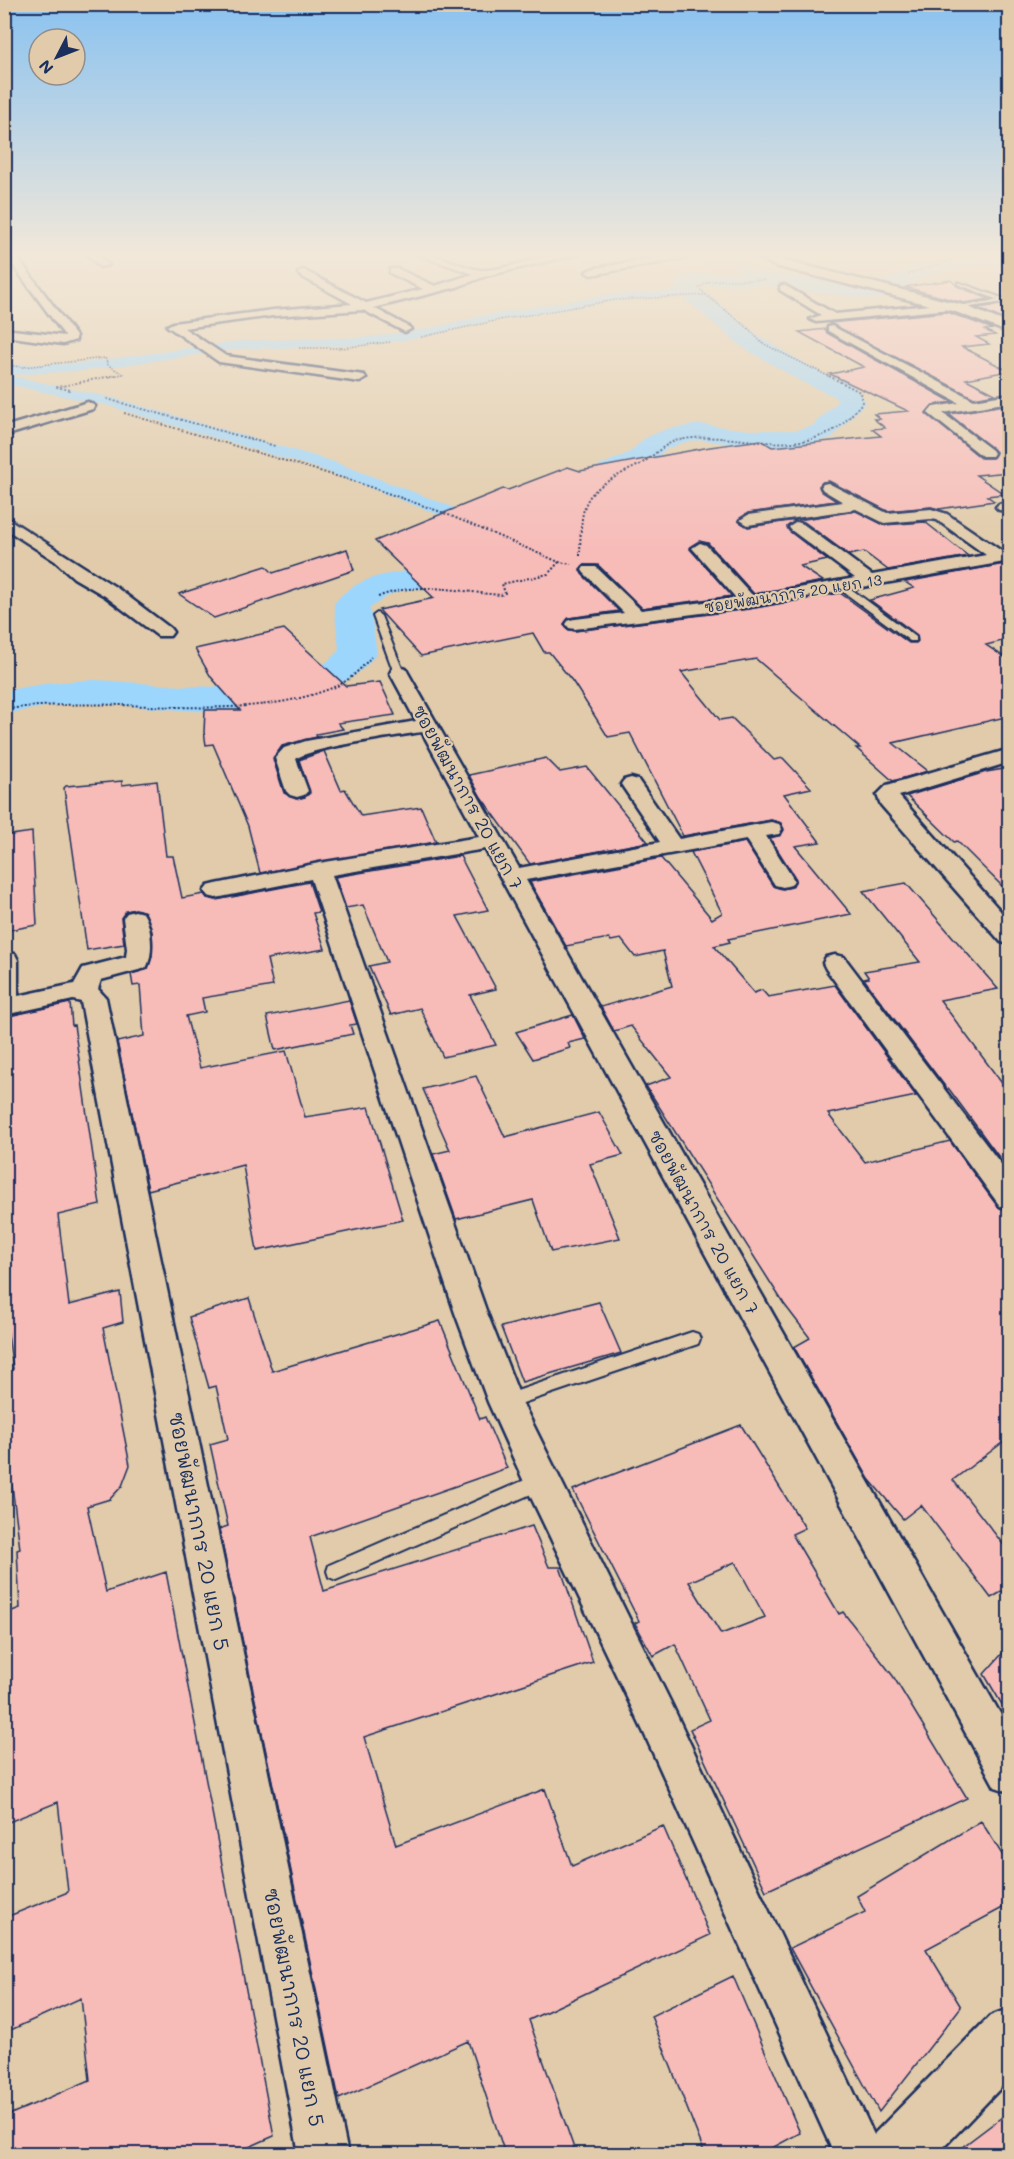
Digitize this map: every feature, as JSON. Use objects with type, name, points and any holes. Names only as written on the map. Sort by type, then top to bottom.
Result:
[{"type":"street","points":[[213,354],[223,360],[254,362],[360,378]]},
{"type":"street","points":[[885,354],[971,404]]},
{"type":"street","points":[[987,453],[935,413],[938,410],[1010,399]]},
{"type":"street","points":[[4,432],[88,406]]},
{"type":"street","points":[[828,487],[884,518],[937,515],[1005,557]]},
{"type":"street","points":[[748,520],[859,504]]},
{"type":"street","points":[[4,521],[61,558],[80,574],[111,592],[164,632]]},
{"type":"street","points":[[797,527],[869,580]]},
{"type":"street","points":[[700,548],[749,602]]},
{"type":"street","name":"ซอยพัฒนาการ 20 แยก 13","points":[[575,624],[749,602],[1005,557]]},
{"type":"street","points":[[585,568],[637,616]]},
{"type":"street","name":"ซอยพัฒนาการ 20 แยก 7","points":[[399,673],[1010,1772]]},
{"type":"street","points":[[297,791],[285,758],[291,752],[313,745],[428,725]]},
{"type":"street","points":[[1010,755],[894,789],[888,795],[889,800],[1010,938]]},
{"type":"street","points":[[631,784],[673,846]]},
{"type":"street","points":[[512,876],[761,830],[783,880]]},
{"type":"street","points":[[216,891],[319,870],[492,841]]},
{"type":"street","points":[[319,870],[471,1313],[505,1402],[657,1719],[859,2154]]},
{"type":"street","points":[[6,960],[5,1007],[85,992],[88,978],[92,974],[137,962],[139,949],[135,918]]},
{"type":"street","points":[[835,963],[1010,1198]]},
{"type":"street","name":"ซอยพัฒนาการ 20 แยก 5","points":[[85,992],[93,998],[324,2154]]},
{"type":"street","points":[[896,2154],[1010,2036]]},
{"type":"lane","points":[[840,585],[913,639]]},
{"type":"lane","points":[[377,616],[399,673]]},
{"type":"lane","points":[[505,1402],[692,1339]]},
{"type":"lane","points":[[336,1571],[541,1481]]},
{"type":"path","points":[[585,568],[584,501],[597,485],[647,462],[676,440],[696,437],[786,443],[818,440],[832,433],[854,414],[862,403],[860,392],[784,354]]},
{"type":"path","points":[[4,365],[23,367],[105,358],[108,365],[123,375],[57,387],[80,392]]},
{"type":"path","points":[[102,398],[276,446]]},
{"type":"path","points":[[124,413],[257,449],[381,489],[452,516],[559,562],[548,574],[502,584],[505,593],[497,595],[451,588],[413,587],[386,593],[372,601]]},
{"type":"path","points":[[257,449],[269,444]]},
{"type":"path","points":[[4,710],[17,707],[82,704],[230,706],[282,702],[334,688],[361,669],[374,653]]},
{"type":"building","points":[[839,354],[865,354],[952,402],[933,405],[926,413],[981,458],[992,458],[996,452],[949,414],[1010,404],[1010,472],[976,475],[1004,494],[987,496],[994,501],[939,509],[931,507],[887,511],[829,481],[823,482],[819,486],[821,491],[836,501],[748,513],[738,521],[748,527],[796,520],[787,527],[789,531],[827,560],[800,566],[823,581],[754,594],[708,543],[699,541],[690,549],[732,596],[642,608],[598,565],[584,565],[580,569],[582,574],[619,611],[569,618],[564,624],[567,629],[575,631],[749,609],[840,593],[909,643],[916,643],[917,635],[870,600],[914,588],[905,582],[1010,563],[1010,639],[986,645],[1010,661],[1010,716],[893,743],[928,771],[893,781],[856,748],[860,748],[756,659],[681,672],[720,720],[732,718],[774,760],[783,758],[811,788],[784,794],[820,842],[795,846],[851,914],[728,939],[730,942],[714,946],[754,993],[762,990],[768,997],[835,985],[916,1096],[828,1114],[865,1162],[950,1141],[998,1207],[1010,1211],[1010,1437],[953,1480],[1010,1553],[1010,1587],[991,1598],[921,1505],[903,1519],[869,1479],[794,1347],[810,1338],[784,1304],[646,1086],[671,1077],[631,1026],[614,1031],[601,1007],[672,986],[663,951],[635,957],[621,939],[611,941],[609,938],[566,946],[530,882],[661,858],[712,919],[722,913],[691,852],[745,842],[773,886],[782,889],[792,887],[796,879],[770,838],[781,835],[784,830],[781,823],[771,820],[683,836],[630,733],[608,737],[573,682],[549,652],[544,652],[533,633],[421,656],[379,610],[434,598],[375,541],[503,489],[508,490],[568,467],[580,471],[710,447],[761,440],[772,447],[881,436],[872,429],[885,428],[874,419],[880,419],[874,414],[908,411],[830,374],[864,367]]},
{"type":"building","points":[[888,354],[975,354],[1009,371],[966,379],[995,394],[974,398]]},
{"type":"building","points":[[856,511],[884,525],[925,522],[968,556],[888,570],[864,552],[849,555],[798,520]]},
{"type":"building","points":[[347,549],[354,570],[214,618],[179,594],[266,566],[273,573]]},
{"type":"building","points":[[284,629],[346,686],[380,682],[395,715],[338,723],[343,729],[316,734],[317,737],[282,746],[273,759],[284,793],[296,799],[310,793],[299,760],[324,751],[341,790],[345,789],[361,816],[421,807],[436,842],[260,873],[248,826],[213,744],[206,745],[204,732],[205,710],[240,710],[211,677],[195,649]]},
{"type":"building","points":[[546,758],[560,772],[587,767],[648,842],[530,864],[481,797],[469,775]]},
{"type":"building","points":[[1010,768],[1010,894],[957,841],[954,842],[907,796],[986,772]]},
{"type":"building","points":[[122,781],[122,785],[157,781],[166,856],[173,856],[182,898],[204,894],[207,898],[216,900],[309,882],[319,912],[313,913],[325,949],[267,959],[273,986],[202,998],[205,1012],[186,1016],[200,1068],[286,1051],[305,1117],[369,1107],[403,1220],[257,1251],[243,1165],[148,1190],[117,1042],[144,1036],[140,985],[133,986],[131,974],[148,969],[152,956],[152,932],[145,912],[136,909],[126,911],[121,918],[124,944],[87,950],[64,788]]},
{"type":"building","points":[[32,832],[37,925],[4,931],[4,836]]},
{"type":"building","points":[[460,856],[488,910],[457,916],[496,989],[470,995],[496,1045],[443,1057],[420,1008],[391,1015],[369,966],[387,962],[363,905],[346,908],[335,877]]},
{"type":"building","points":[[906,883],[998,989],[940,1000],[1010,1094],[1010,1172],[864,979],[869,978],[864,971],[920,962],[863,891]]},
{"type":"building","points":[[349,1000],[357,1024],[350,1025],[353,1034],[275,1050],[267,1016]]},
{"type":"building","points":[[70,1003],[100,1205],[58,1215],[69,1305],[120,1292],[123,1322],[103,1328],[130,1465],[122,1486],[110,1499],[87,1506],[106,1592],[166,1572],[274,2136],[233,2154],[4,2154],[4,2117],[90,2080],[81,1998],[4,2033],[4,1918],[68,1892],[58,1802],[4,1824],[4,1614],[20,1608],[17,1550],[20,1549],[4,1422],[4,1372],[13,1369],[4,1307],[4,1017]]},
{"type":"building","points":[[573,1015],[585,1039],[568,1043],[570,1048],[533,1059],[516,1032]]},
{"type":"building","points":[[476,1076],[505,1137],[599,1112],[623,1155],[590,1164],[620,1238],[551,1252],[533,1200],[456,1219],[433,1154],[450,1150],[423,1089]]},
{"type":"building","points":[[249,1298],[272,1371],[440,1321],[480,1419],[485,1417],[507,1468],[310,1537],[324,1591],[532,1526],[549,1567],[560,1567],[593,1662],[364,1737],[396,1845],[545,1789],[572,1866],[663,1826],[710,1935],[529,2020],[576,2154],[505,2154],[468,2041],[339,2099],[219,1529],[228,1526],[210,1444],[228,1439],[216,1386],[209,1388],[189,1317]]},
{"type":"building","points":[[599,1302],[621,1353],[522,1382],[501,1327]]},
{"type":"building","points":[[741,1425],[805,1528],[792,1534],[839,1614],[843,1612],[893,1676],[967,1798],[766,1891],[690,1729],[710,1720],[675,1644],[653,1656],[635,1623],[639,1621],[573,1490]],"holes":[[[735,1562],[765,1617],[721,1634],[689,1582]]]},
{"type":"building","points":[[1010,1645],[1010,1718],[984,1674]]},
{"type":"building","points":[[981,1821],[1010,1867],[1010,1904],[926,1949],[961,2007],[879,2112],[790,1948],[865,1912],[857,1896]]},
{"type":"building","points":[[733,1976],[800,2133],[761,2154],[705,2154],[651,2016]]},
{"type":"building","points":[[1010,2111],[1010,2154],[953,2154]]},
{"type":"waterway","points":[[4,370],[81,367],[176,354]]},
{"type":"waterway","points":[[572,500],[585,483],[640,458],[655,444],[676,435],[700,432],[750,438],[797,439],[822,432],[853,402],[843,390],[811,377],[771,354]]},
{"type":"waterway","points":[[12,381],[112,402],[329,466],[490,528]]},
{"type":"waterway","points":[[4,703],[26,698],[93,692],[198,699],[258,696],[309,684],[336,673],[358,653],[352,604],[382,585],[423,579],[491,587]]}]
